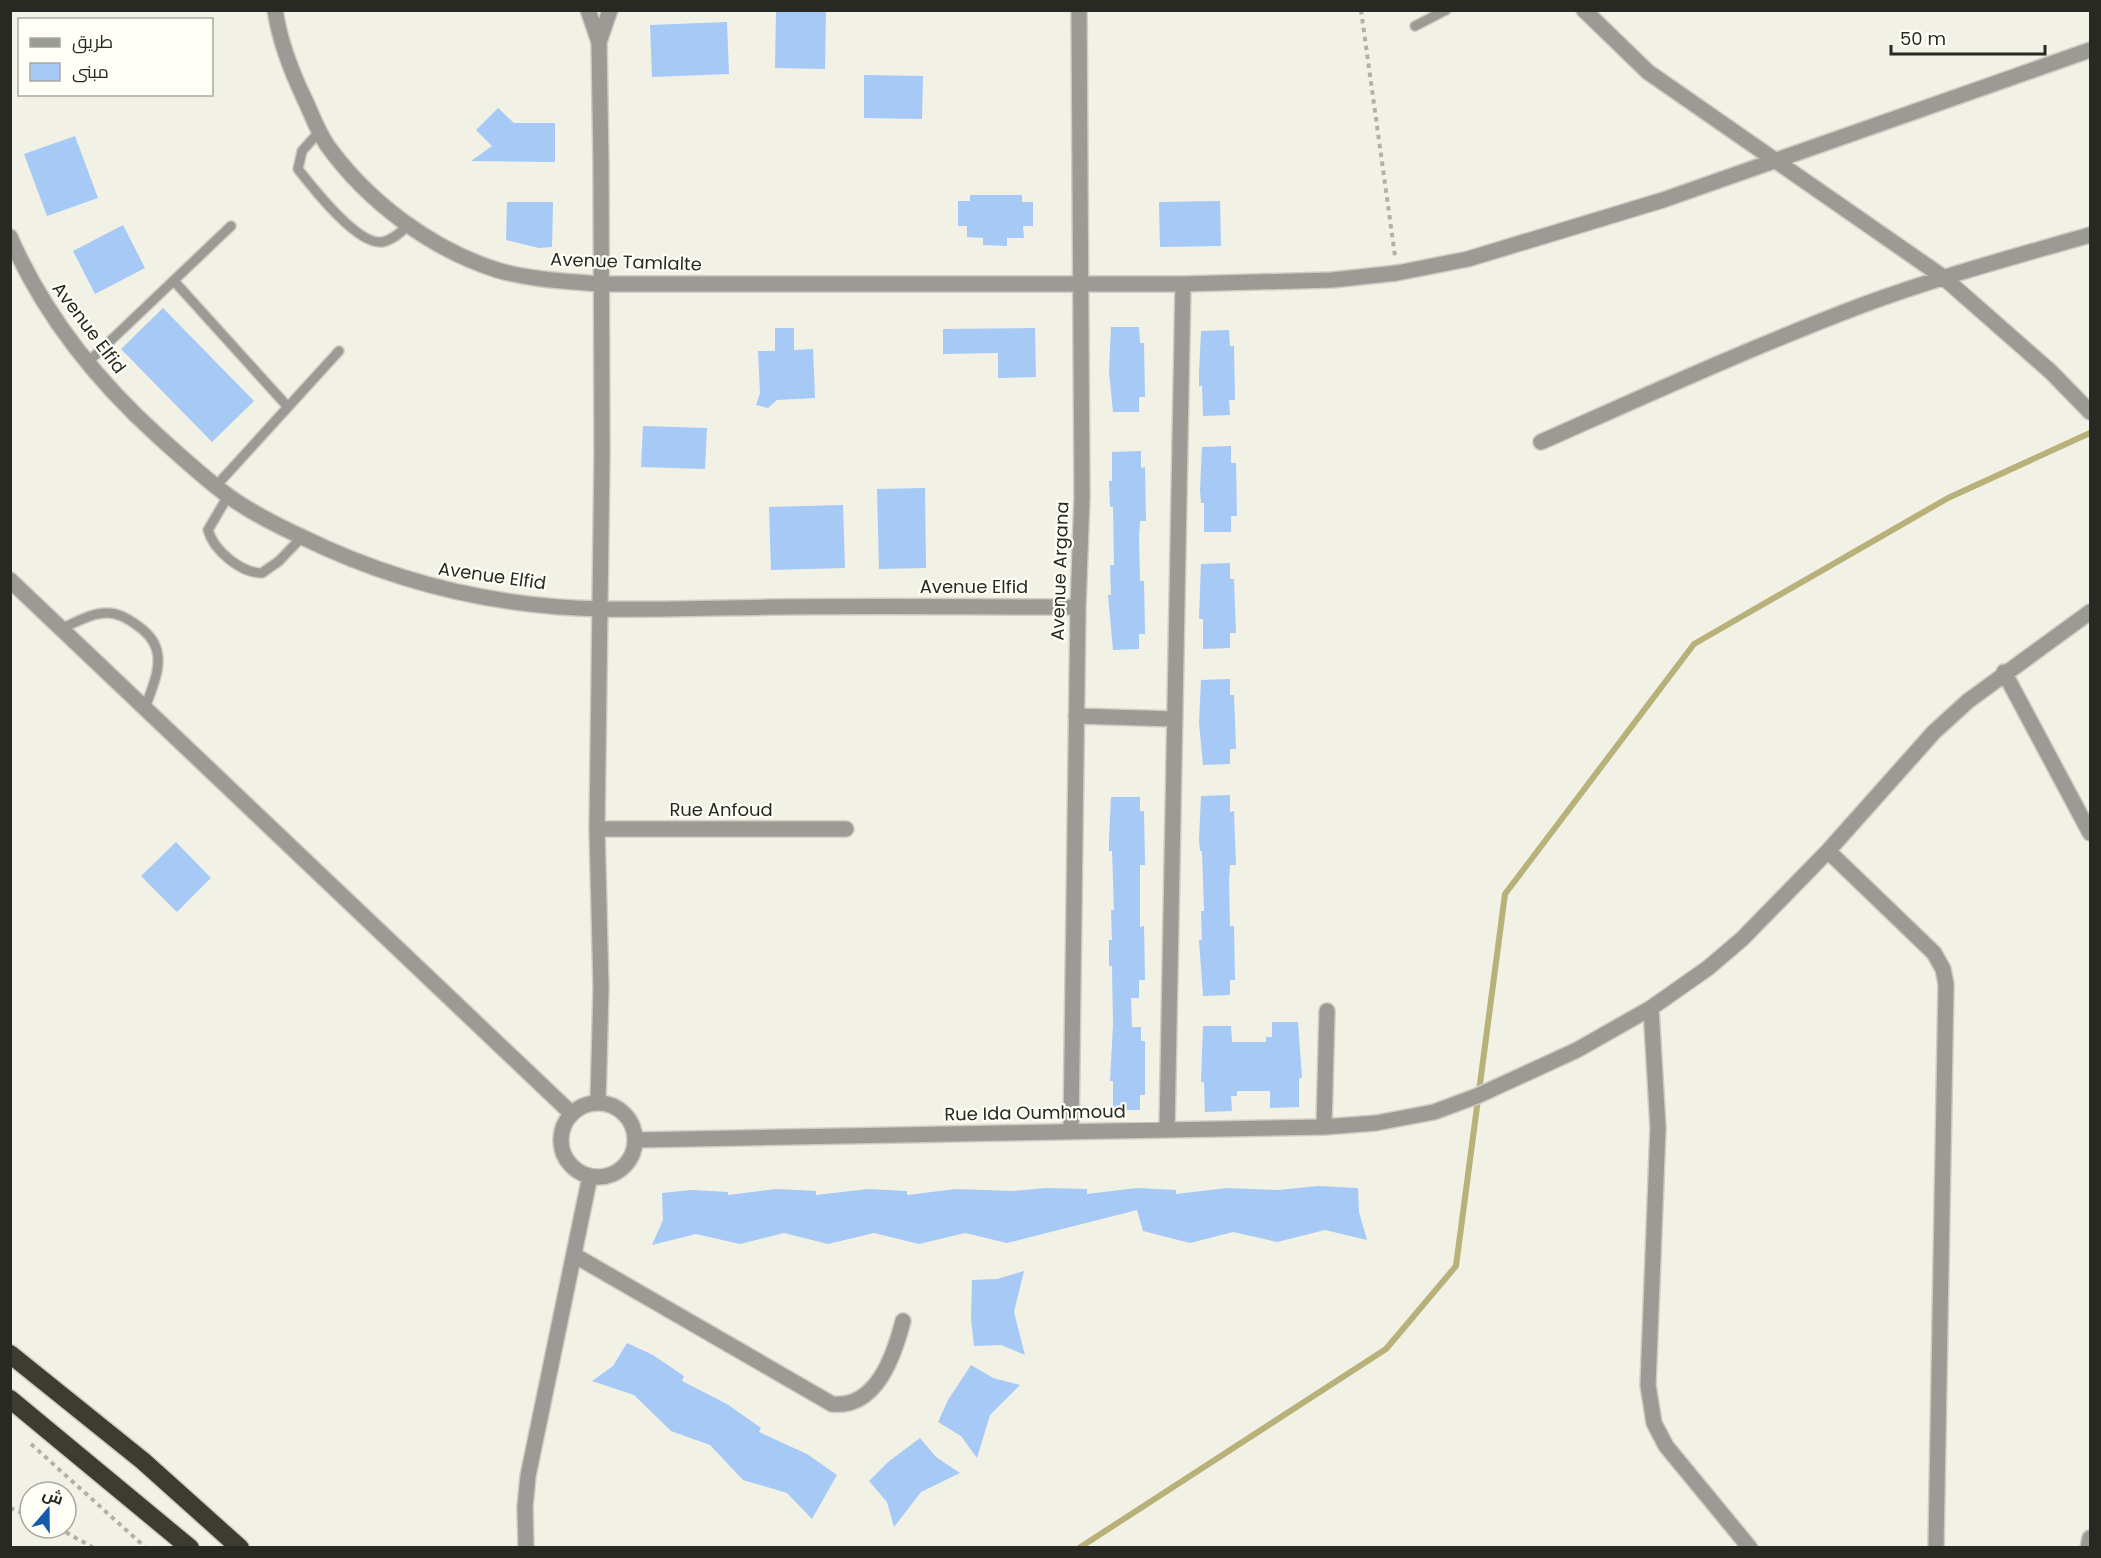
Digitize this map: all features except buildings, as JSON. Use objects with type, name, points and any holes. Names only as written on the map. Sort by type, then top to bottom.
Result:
[{"type":"highway","points":[[10,1354],[142,1461],[240,1548]]},
{"type":"highway","points":[[10,1399],[190,1548]]},
{"type":"street","name":"Avenue Tamlalte","points":[[275,10],[279,37],[291,71],[326,144],[364,188],[383,206],[438,244],[500,271],[538,279],[601,284],[1183,284],[1332,280],[1397,273],[1468,259],[1663,200],[2091,50]]},
{"type":"street","points":[[588,10],[599,42],[602,455],[597,829],[601,988],[598,1102]]},
{"type":"street","points":[[599,42],[610,10]]},
{"type":"street","name":"Avenue Argana","points":[[1071,1132],[1076,716],[1082,497],[1079,10]]},
{"type":"street","points":[[1584,10],[1648,72],[1778,160],[1943,277],[2051,372],[2091,412]]},
{"type":"street","points":[[1541,442],[1740,353],[1943,277],[2091,235]]},
{"type":"street","name":"Avenue Elfid","points":[[10,237],[26,272],[55,321],[87,363],[132,412],[222,491],[266,520],[376,571],[427,586],[480,597],[599,609],[1078,607]]},
{"type":"street","points":[[1167,1130],[1183,284]]},
{"type":"street","points":[[10,580],[571,1113]]},
{"type":"street","name":"Rue Ida Oumhmoud","points":[[636,1140],[1324,1126],[1376,1123],[1434,1112],[1477,1096],[1577,1050],[1651,1008],[1708,968],[1742,939],[1828,851],[1934,732],[2004,672],[2091,612]]},
{"type":"street","points":[[2004,672],[2091,833]]},
{"type":"street","points":[[1076,716],[1175,719]]},
{"type":"street","name":"Rue Anfoud","points":[[597,829],[846,829]]},
{"type":"street","points":[[1828,851],[1934,953],[1946,984],[1936,1548]]},
{"type":"street","points":[[1651,1008],[1659,1128],[1648,1385],[1650,1411],[1666,1446],[1750,1548]]},
{"type":"street","points":[[1324,1126],[1327,1011]]},
{"type":"street","points":[[598,1102],[620,1110],[629,1118],[636,1140],[633,1153],[626,1165],[616,1173],[603,1177],[590,1176],[578,1171],[568,1162],[562,1150],[562,1131],[571,1113],[579,1107],[598,1102]]},
{"type":"street","points":[[526,1548],[525,1507],[528,1476],[590,1176]]},
{"type":"street","points":[[574,1255],[832,1404],[857,1401],[869,1391],[892,1355],[903,1321]]},
{"type":"street","points":[[2088,1548],[2091,1538]]},
{"type":"lane","points":[[1415,26],[1446,10]]},
{"type":"lane","points":[[320,131],[302,151],[298,169],[317,192],[363,238],[381,242],[394,237],[410,224]]},
{"type":"lane","points":[[87,363],[231,226]]},
{"type":"lane","points":[[174,281],[288,407]]},
{"type":"lane","points":[[302,537],[279,561],[262,573],[245,571],[218,547],[208,530],[222,491],[288,407],[339,351]]},
{"type":"lane","points":[[60,629],[94,615],[109,613],[127,618],[153,638],[160,657],[145,708]]},
{"type":"path","points":[[1361,10],[1397,273]]},
{"type":"path","points":[[28,1441],[146,1548]]},
{"type":"path","points":[[78,1539],[94,1548]]},
{"type":"waterway","points":[[1079,1548],[1386,1349],[1456,1266],[1505,894],[1694,644],[1948,498],[2090,433]]}]
